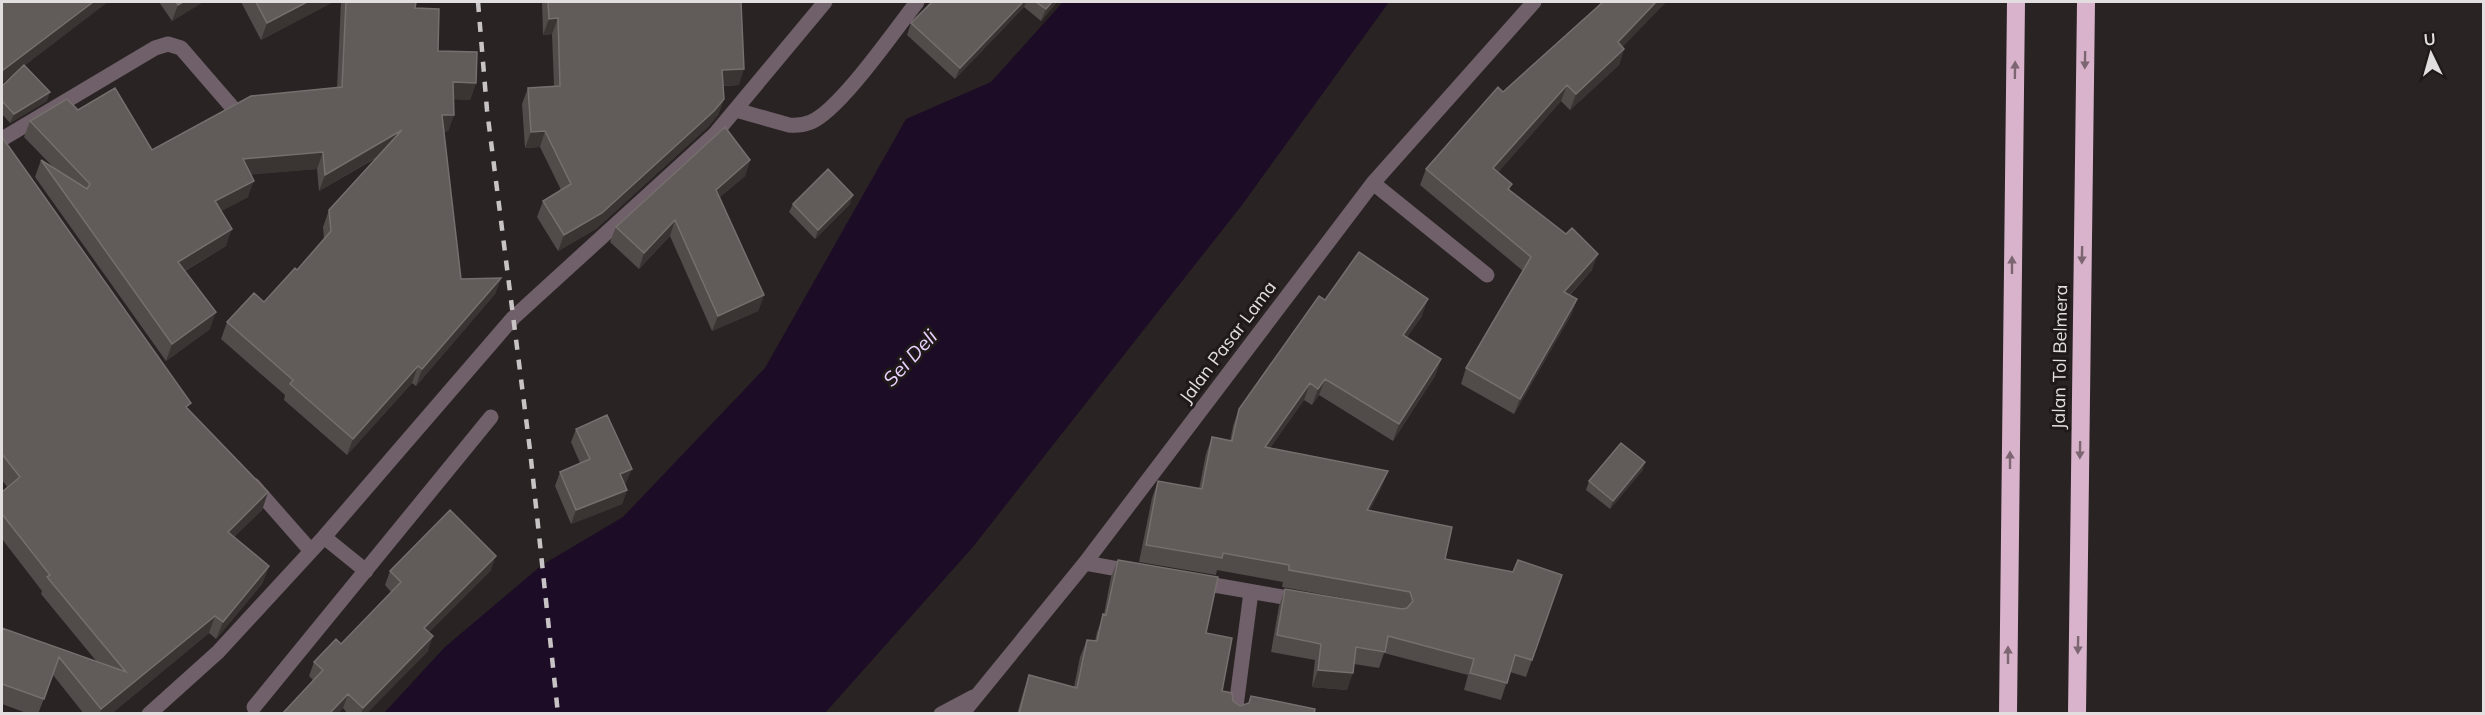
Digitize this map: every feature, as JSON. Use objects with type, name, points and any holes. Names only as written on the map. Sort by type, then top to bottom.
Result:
[{"type":"highway","points":[[2008,714],[2016,2]]},
{"type":"highway","name":"Jalan Tol Belmera","points":[[2077,714],[2086,2]]},
{"type":"street","points":[[149,714],[218,652],[324,537],[513,318],[715,134],[825,2]]},
{"type":"street","points":[[736,110],[789,125],[798,126],[812,122],[835,105],[917,2]]},
{"type":"street","name":"Jalan Pasar Lama","points":[[962,714],[1084,563],[1373,183],[1534,2]]},
{"type":"street","points":[[2,139],[155,48],[168,44],[181,48],[232,107]]},
{"type":"street","points":[[1373,183],[1486,275]]},
{"type":"street","points":[[254,707],[491,417]]},
{"type":"street","points":[[240,470],[310,551]]},
{"type":"street","points":[[324,537],[366,571]]},
{"type":"street","points":[[1084,563],[1151,574]]},
{"type":"street","points":[[1185,580],[1319,603]]},
{"type":"street","points":[[1235,714],[1251,592]]},
{"type":"street","points":[[941,714],[978,694]]},
{"type":"water","name":"Sei Deli","points":[[1063,2],[1389,2],[1242,205],[972,548],[825,713],[384,713],[445,647],[542,565],[623,517],[765,368],[906,119],[991,82]]},
{"type":"building","points":[[2,2],[93,2],[3,70]]},
{"type":"building","points":[[256,2],[307,2],[267,23]]},
{"type":"building","points":[[346,2],[416,2],[415,8],[439,9],[438,51],[477,52],[476,83],[453,82],[454,115],[442,115],[461,279],[501,278],[422,369],[418,366],[353,439],[290,384],[293,380],[227,322],[254,293],[264,302],[295,268],[297,270],[331,231],[329,210],[402,130],[325,175],[323,152],[243,159],[254,181],[215,201],[232,229],[178,262],[216,312],[172,344],[41,160],[87,189],[90,184],[30,121],[67,99],[78,110],[115,88],[152,150],[251,96],[342,87]]},
{"type":"building","points":[[548,2],[741,2],[744,69],[722,70],[724,99],[714,111],[602,213],[564,235],[543,201],[571,184],[545,131],[531,132],[528,88],[560,86],[558,18],[549,19]]},
{"type":"building","points":[[932,2],[1023,2],[960,68],[911,23]]},
{"type":"building","points":[[1036,2],[1052,2],[1046,9]]},
{"type":"building","points":[[1603,2],[1656,2],[1618,42],[1624,49],[1576,94],[1567,85],[1493,168],[1512,184],[1508,189],[1566,234],[1572,228],[1598,254],[1564,292],[1577,299],[1520,399],[1466,368],[1531,257],[1426,169],[1498,87],[1503,92]]},
{"type":"building","points":[[24,65],[50,92],[14,114],[2,101],[2,86]]},
{"type":"building","points":[[725,127],[750,160],[716,190],[764,295],[718,316],[675,220],[644,253],[616,227]]},
{"type":"building","points":[[2,137],[191,403],[186,407],[268,492],[228,532],[269,566],[223,622],[215,616],[101,709],[59,657],[44,699],[2,684],[2,628],[126,672],[47,577],[50,575],[2,514],[2,492],[20,477],[2,454]]},
{"type":"building","points":[[828,169],[853,195],[818,230],[793,204]]},
{"type":"building","points":[[1359,252],[1428,299],[1403,335],[1441,359],[1399,424],[1325,379],[1318,389],[1310,383],[1265,447],[1388,471],[1367,510],[1452,527],[1445,559],[1513,572],[1518,560],[1562,575],[1532,660],[1515,655],[1507,683],[1470,673],[1474,659],[1388,636],[1385,652],[1356,647],[1353,673],[1318,670],[1321,644],[1277,635],[1285,589],[1402,609],[1407,608],[1413,601],[1410,592],[1289,570],[1289,565],[1223,553],[1222,558],[1146,545],[1158,481],[1202,489],[1212,437],[1232,441],[1239,409],[1319,296],[1325,300]]},
{"type":"building","points":[[607,415],[632,469],[620,474],[627,490],[576,510],[560,472],[590,459],[576,429]]},
{"type":"building","points":[[1621,443],[1645,462],[1613,501],[1589,481]]},
{"type":"building","points":[[450,510],[496,556],[424,628],[433,636],[363,708],[348,694],[329,714],[282,714],[323,670],[314,662],[336,639],[341,644],[401,582],[390,571]]},
{"type":"building","points":[[1118,560],[1218,577],[1206,633],[1232,638],[1222,691],[1232,693],[1233,701],[1240,706],[1249,703],[1251,696],[1315,709],[1314,714],[1019,714],[1029,675],[1077,688],[1087,640],[1097,641],[1103,614],[1106,615]]},
{"type":"railway","points":[[478,2],[487,110],[530,450],[558,714]]}]
